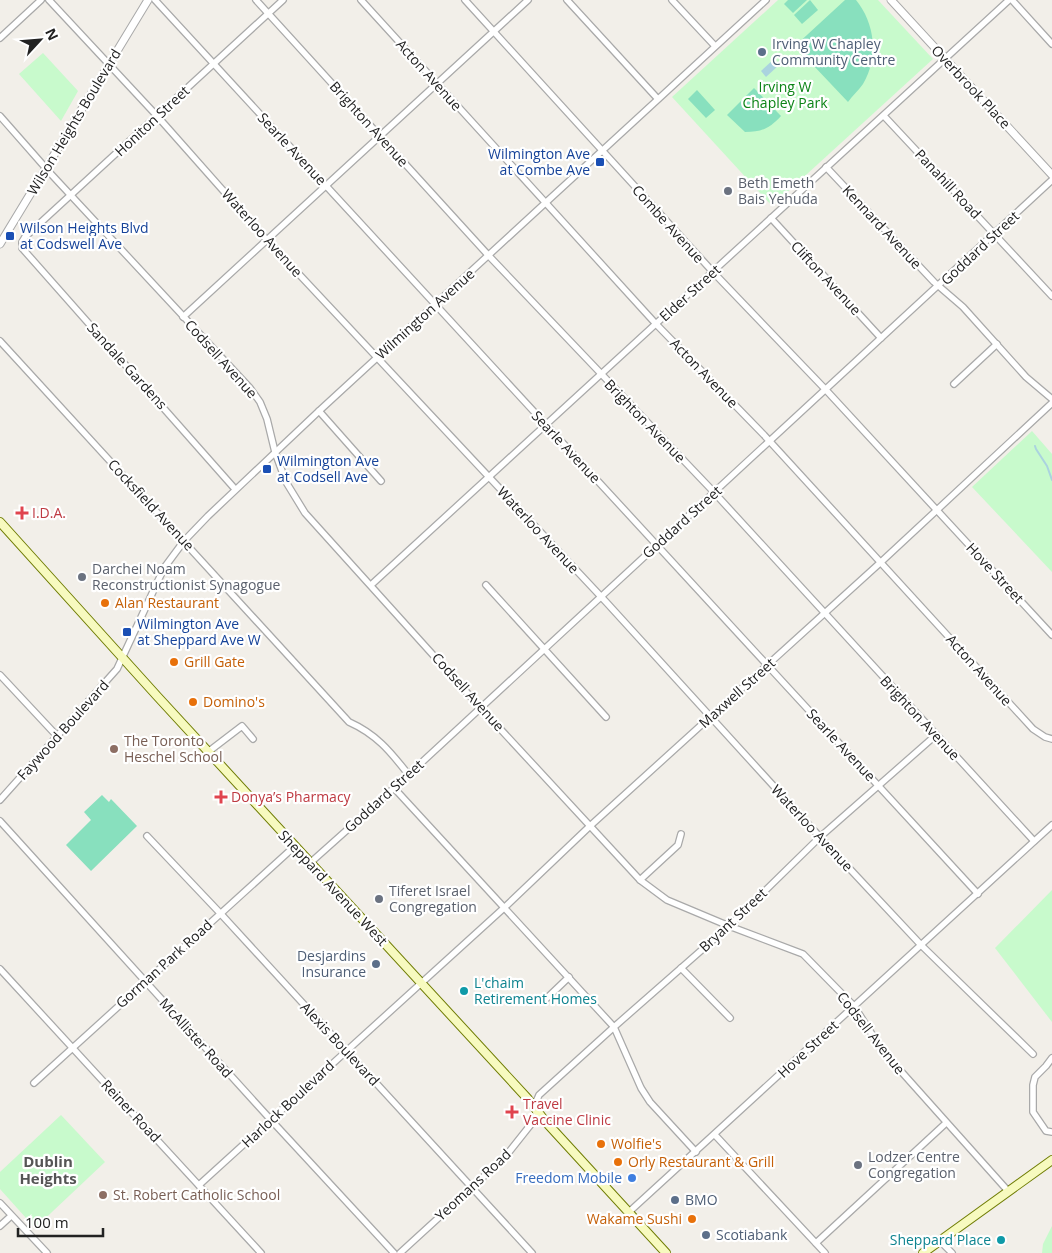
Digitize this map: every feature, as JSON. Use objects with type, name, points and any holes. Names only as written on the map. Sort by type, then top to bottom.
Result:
[{"type":"main road","name":"Sheppard Avenue West","points":[[0,522],[666,1253]]},
{"type":"main road","points":[[923,1253],[1052,1160]]},
{"type":"street","points":[[0,38],[41,0]]},
{"type":"street","name":"Waterloo Avenue","points":[[49,0],[158,117],[266,239],[601,596],[820,837],[921,945],[1033,1054]]},
{"type":"street","name":"Wilson Heights Boulevard","points":[[0,244],[148,0]]},
{"type":"street","name":"Searle Avenue","points":[[155,0],[978,894]]},
{"type":"street","name":"Brighton Avenue","points":[[256,0],[489,256],[714,493],[1034,841]]},
{"type":"street","name":"Honiton Street","points":[[22,242],[283,0]]},
{"type":"street","name":"Acton Avenue","points":[[361,0],[656,324],[770,442],[1033,729],[1052,739]]},
{"type":"street","name":"Combe Avenue","points":[[465,0],[713,272],[937,510]]},
{"type":"street","points":[[183,316],[528,0]]},
{"type":"street","points":[[567,0],[658,98]]},
{"type":"street","points":[[672,0],[714,46]]},
{"type":"street","name":"Wilmington Avenue","points":[[122,658],[164,568],[184,541],[318,411],[436,305],[601,150],[766,0]]},
{"type":"street","name":"Overbrook Place","points":[[891,0],[1052,175]]},
{"type":"street","points":[[1011,0],[1052,44]]},
{"type":"street","name":"Elder Street","points":[[371,585],[826,167],[1011,0]]},
{"type":"street","name":"Codsell Avenue","points":[[0,116],[250,388],[260,402],[267,419],[286,482],[305,513],[480,707],[640,880],[667,900],[728,926],[804,954],[854,1006],[882,1050],[1008,1191]]},
{"type":"street","name":"Panahill Road","points":[[884,116],[1052,296]]},
{"type":"street","name":"Kennard Avenue","points":[[826,167],[939,286],[963,307],[1026,377],[1052,399]]},
{"type":"street","name":"Goddard Street","points":[[310,863],[770,442],[1052,180]]},
{"type":"street","name":"Clifton Avenue","points":[[772,218],[881,338]]},
{"type":"street","name":"Sandale Gardens","points":[[22,242],[22,248],[236,490]]},
{"type":"street","name":"Cocksfield Avenue","points":[[0,341],[349,722],[364,728],[384,744],[408,774]]},
{"type":"street","points":[[954,384],[997,344]]},
{"type":"street","name":"Maxwell Street","points":[[421,982],[881,562],[1052,403]]},
{"type":"street","points":[[318,411],[381,481]]},
{"type":"street","name":"Hove Street","points":[[937,510],[1050,627],[1052,635]]},
{"type":"street","points":[[486,585],[543,650],[606,717]]},
{"type":"street","name":"Faywood Boulevard","points":[[0,800],[117,669],[122,658]]},
{"type":"street","points":[[0,675],[57,736]]},
{"type":"street","points":[[208,752],[242,726],[253,739]]},
{"type":"street","name":"Bryant Street","points":[[536,1109],[539,1095],[728,926],[820,837],[936,735]]},
{"type":"street","points":[[394,788],[614,1027],[641,1088],[650,1102],[696,1152]]},
{"type":"street","name":"McAllister Road","points":[[0,821],[394,1253]]},
{"type":"street","name":"Hove Street","points":[[629,1212],[978,894],[1052,824]]},
{"type":"street","points":[[640,880],[678,845],[681,834]]},
{"type":"street","name":"Alexis Boulevard","points":[[147,836],[532,1253]]},
{"type":"street","name":"Gorman Park Road","points":[[34,1083],[295,846]]},
{"type":"street","points":[[681,968],[730,1018]]},
{"type":"street","name":"Reiner Road","points":[[0,969],[261,1253]]},
{"type":"street","points":[[546,999],[569,977]]},
{"type":"street","name":"Harlock Boulevard","points":[[199,1185],[421,982]]},
{"type":"street","points":[[1052,1058],[1034,1080],[1032,1105],[1036,1119],[1046,1131],[1052,1132]]},
{"type":"street","name":"Yeomans Road","points":[[400,1253],[505,1157],[532,1123],[536,1109]]},
{"type":"street","points":[[816,1243],[946,1123]]},
{"type":"street","points":[[715,1135],[825,1253]]},
{"type":"street","points":[[0,1203],[47,1253]]},
{"type":"street","points":[[0,1226],[11,1216]]},
{"type":"street","points":[[940,1240],[952,1253]]},
{"type":"green space","name":"Irving W Chapley Park","points":[[778,0],[878,0],[933,59],[772,206],[672,97]]},
{"type":"green space","points":[[788,0],[807,0],[793,13],[784,4]]},
{"type":"green space","points":[[810,0],[818,10],[802,24],[794,15]]},
{"type":"green space","points":[[845,0],[856,0],[867,19],[873,41],[873,52],[868,74],[863,84],[848,102],[795,46]]},
{"type":"green space","points":[[43,53],[78,91],[61,121],[19,74]]},
{"type":"green space","points":[[754,88],[781,116],[764,129],[745,132],[727,115]]},
{"type":"green space","points":[[697,90],[715,110],[706,118],[688,99]]},
{"type":"green space","points":[[1032,431],[1052,454],[1052,572],[972,487]]},
{"type":"green space","points":[[102,795],[109,802],[111,799],[137,826],[91,871],[66,845],[91,820],[84,812]]},
{"type":"green space","points":[[1052,890],[1052,1022],[995,948]]},
{"type":"green space","points":[[61,1115],[105,1162],[35,1228],[0,1189],[0,1172]]},
{"type":"green space","points":[[1052,1226],[1052,1253],[1042,1253],[1043,1244]]},
{"type":"water","points":[[774,59],[779,65],[766,77],[761,71]]},
{"type":"waterway","points":[[1035,446],[1047,466],[1052,480]]},
{"type":"place","name":"Irving W Chapley Community Centre","points":[[762,52]]},
{"type":"place","name":"Wilmington Ave at Combe Ave","points":[[600,162]]},
{"type":"place","name":"Beth Emeth Bais Yehuda","points":[[728,191]]},
{"type":"place","name":"Wilson Heights Blvd at Codswell Ave","points":[[10,236]]},
{"type":"place","name":"Wilmington Ave at Codsell Ave","points":[[267,469]]},
{"type":"place","name":"I.D.A.","points":[[22,513]]},
{"type":"place","name":"Darchei Noam Reconstructionist Synagogue","points":[[82,577]]},
{"type":"place","name":"Alan Restaurant","points":[[105,603]]},
{"type":"place","name":"Wilmington Ave at Sheppard Ave W","points":[[127,632]]},
{"type":"place","name":"Grill Gate","points":[[174,662]]},
{"type":"place","name":"Domino's","points":[[193,702]]},
{"type":"place","name":"The Toronto Heschel School","points":[[114,749]]},
{"type":"place","name":"Donya’s Pharmacy","points":[[221,797]]},
{"type":"place","name":"Tiferet Israel Congregation","points":[[379,899]]},
{"type":"place","name":"Desjardins Insurance","points":[[376,964]]},
{"type":"place","name":"L'chaim Retirement Homes","points":[[464,991]]},
{"type":"place","name":"Travel Vaccine Clinic","points":[[512,1112]]},
{"type":"place","name":"Wolfie's","points":[[601,1144]]},
{"type":"place","name":"Orly Restaurant & Grill","points":[[618,1162]]},
{"type":"place","name":"Lodzer Centre Congregation","points":[[858,1165]]},
{"type":"place","name":"Freedom Mobile","points":[[632,1178]]},
{"type":"place","name":"St. Robert Catholic School","points":[[103,1195]]},
{"type":"place","name":"BMO","points":[[675,1200]]},
{"type":"place","name":"Wakame Sushi","points":[[692,1219]]},
{"type":"place","name":"Scotiabank","points":[[706,1235]]},
{"type":"place","name":"Sheppard Place","points":[[1001,1240]]},
{"type":"district","name":"Dublin Heights","points":[[48,1170]]}]
